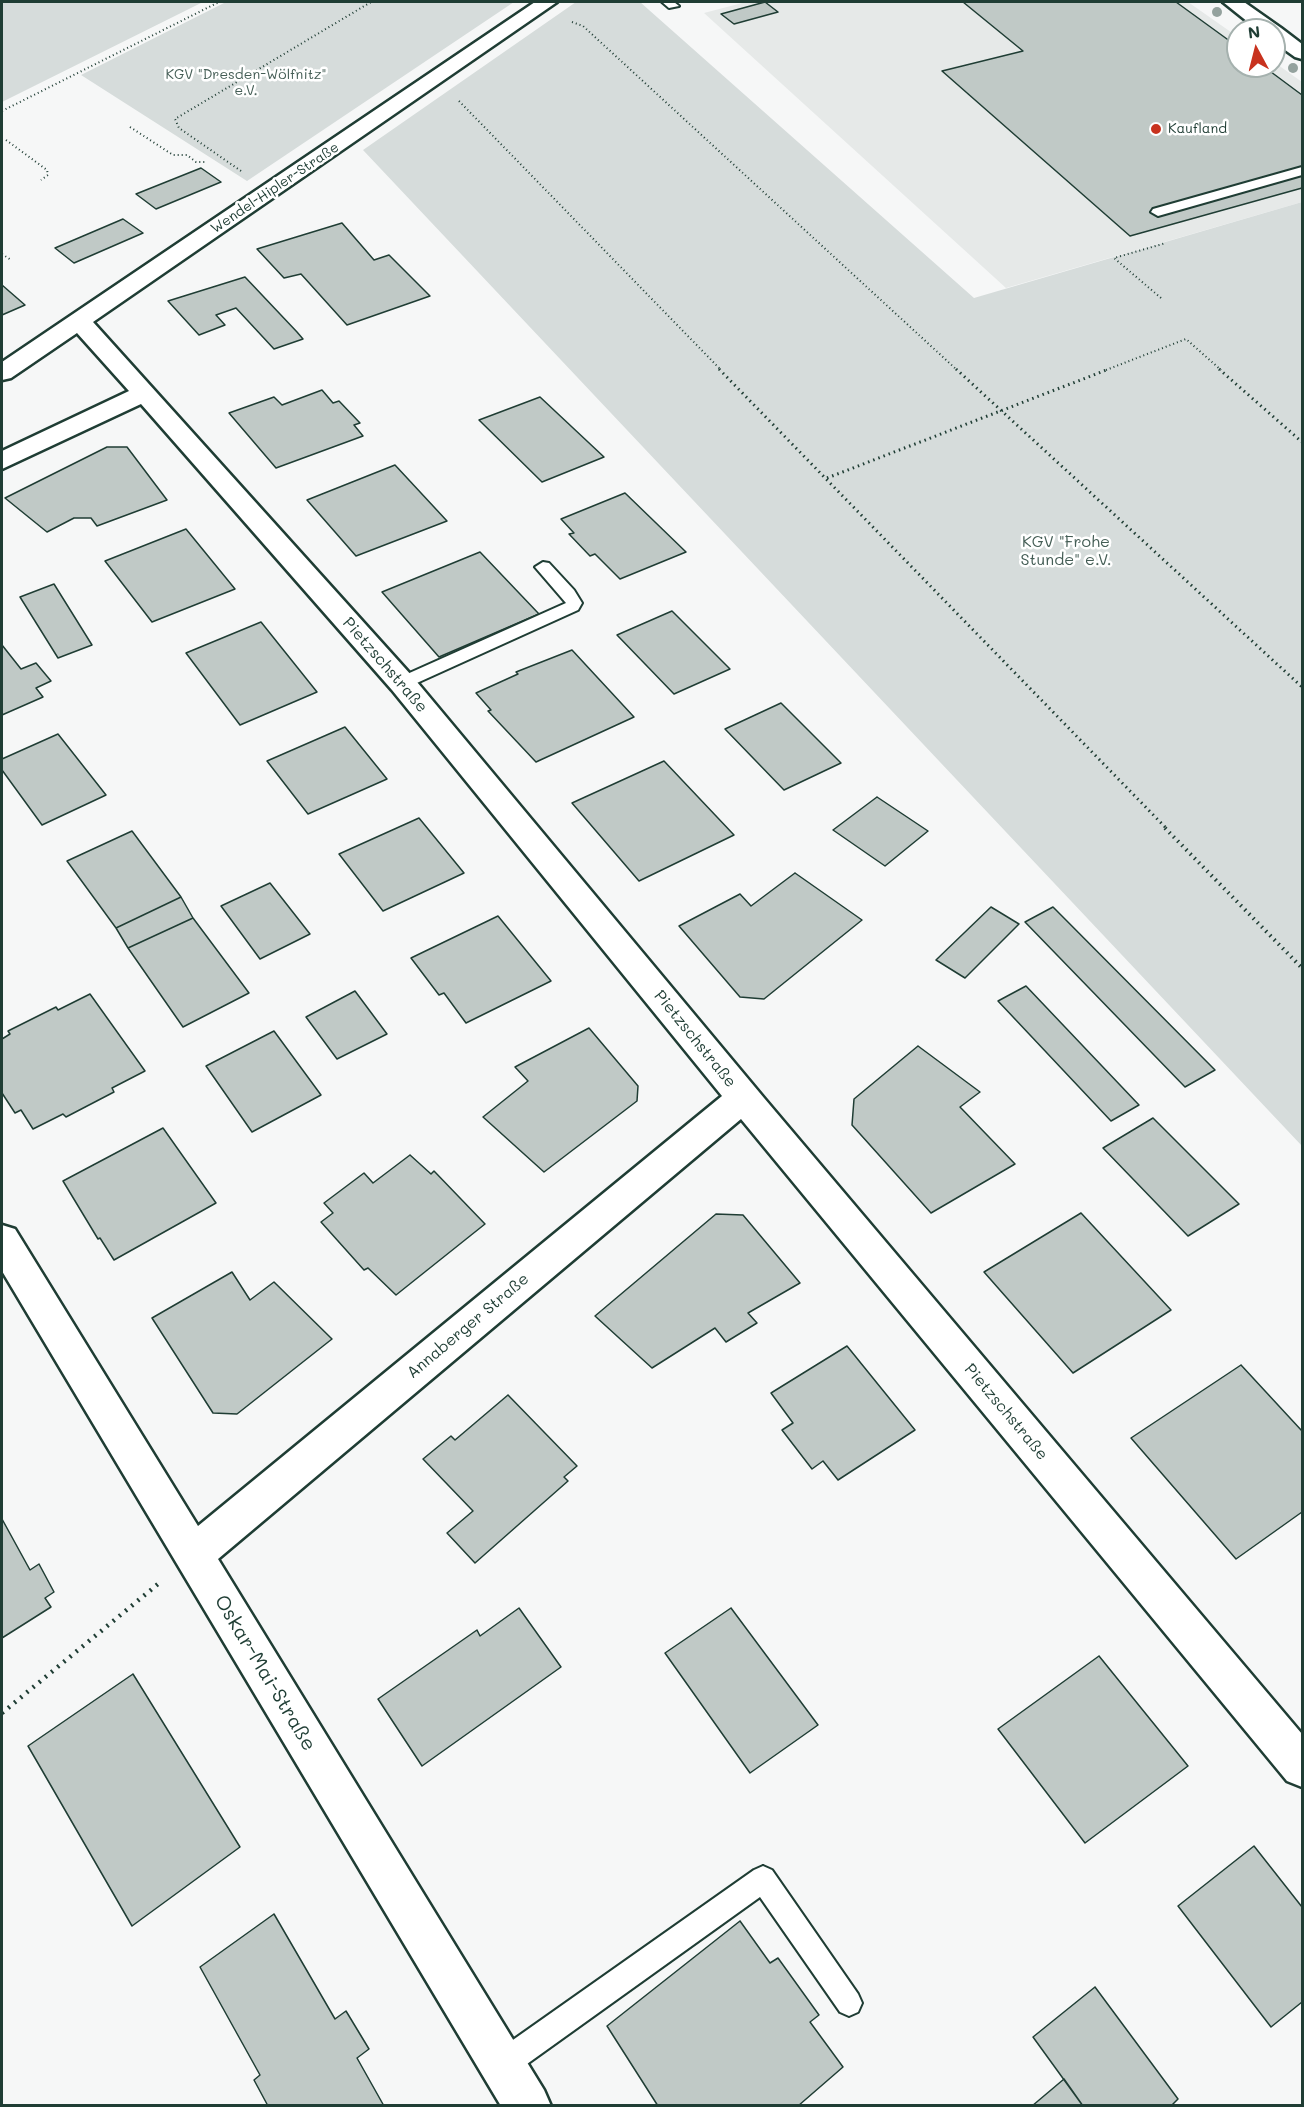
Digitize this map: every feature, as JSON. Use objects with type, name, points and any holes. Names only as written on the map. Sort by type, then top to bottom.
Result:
[{"type":"street","name":"Wendel-Hipler-Straße","points":[[2,374],[547,2]]},
{"type":"street","points":[[1232,2],[1255,18]]},
{"type":"street","points":[[1286,41],[1302,53]]},
{"type":"street","name":"Pietzschstraße","points":[[79,320],[402,683],[743,1098],[1302,1766]]},
{"type":"street","points":[[2,461],[145,393]]},
{"type":"street","name":"Annaberger Straße","points":[[193,1555],[743,1098]]},
{"type":"street","name":"Oskar-Mai-Straße","points":[[2,1240],[528,2106]]},
{"type":"lane","points":[[1158,213],[1302,171]]},
{"type":"lane","points":[[402,683],[572,606],[574,603],[568,594],[543,567]]},
{"type":"lane","points":[[503,2064],[763,1879],[849,2003]]},
{"type":"path","points":[[2,111],[219,2]]},
{"type":"path","points":[[274,190],[252,178],[179,128],[175,123],[176,119],[371,2]]},
{"type":"path","points":[[569,21],[583,26],[1302,687]]},
{"type":"path","points":[[454,95],[1302,968]]},
{"type":"path","points":[[130,127],[173,155],[187,154],[196,162],[207,162]]},
{"type":"path","points":[[6,140],[47,170],[48,175],[41,180]]},
{"type":"path","points":[[1161,298],[1114,258],[1170,242]]},
{"type":"path","points":[[2,254],[10,260]]},
{"type":"path","points":[[827,478],[1186,339],[1302,442]]},
{"type":"path","points":[[2,1713],[131,1606]]},
{"type":"shaded area","points":[[746,2],[1188,2],[1226,29],[1226,78],[1286,78],[1286,71],[1302,82],[1302,202],[1006,288],[704,13]]},
{"type":"green space","points":[[2,2],[203,2],[2,102]]},
{"type":"green space","name":"KGV \"Dresden-Wölfnitz\" e.V.","points":[[226,2],[514,2],[247,181],[81,75]]},
{"type":"green space","name":"KGV \"Frohe Stunde\" e.V.","points":[[576,2],[640,2],[974,298],[1302,202],[1302,1146],[363,150]]},
{"type":"building","points":[[765,2],[778,12],[734,24],[721,14]]},
{"type":"building","name":"Kaufland","points":[[963,2],[1176,2],[1226,38],[1226,78],[1279,78],[1302,95],[1302,188],[1130,236],[942,71],[1023,51]]},
{"type":"building","points":[[201,168],[221,182],[156,209],[136,194]]},
{"type":"building","points":[[123,219],[143,233],[74,263],[55,248]]},
{"type":"building","points":[[342,223],[374,260],[389,255],[430,296],[347,325],[301,274],[284,278],[257,249]]},
{"type":"building","points":[[245,277],[303,339],[274,349],[236,308],[216,315],[225,325],[199,335],[168,301]]},
{"type":"building","points":[[2,285],[25,305],[2,315]]},
{"type":"building","points":[[322,390],[333,403],[339,401],[360,423],[354,425],[363,436],[276,468],[229,413],[274,397],[282,405]]},
{"type":"building","points":[[540,397],[604,457],[542,482],[479,420]]},
{"type":"building","points":[[107,447],[127,447],[167,500],[97,526],[91,518],[74,518],[47,532],[5,498]]},
{"type":"building","points":[[395,465],[447,521],[356,556],[307,500]]},
{"type":"building","points":[[625,493],[686,552],[620,579],[595,554],[590,556],[569,534],[574,533],[561,519]]},
{"type":"building","points":[[186,529],[235,589],[152,622],[105,561]]},
{"type":"building","points":[[480,552],[539,614],[439,657],[382,592]]},
{"type":"building","points":[[54,584],[92,645],[58,658],[20,597]]},
{"type":"building","points":[[672,611],[730,669],[674,694],[617,635]]},
{"type":"building","points":[[261,622],[317,692],[240,725],[186,653]]},
{"type":"building","points":[[2,645],[21,669],[36,663],[51,681],[36,688],[43,697],[2,715]]},
{"type":"building","points":[[572,650],[634,717],[536,762],[488,711],[491,710],[476,693],[518,674],[516,672]]},
{"type":"building","points":[[781,703],[841,763],[784,790],[725,729]]},
{"type":"building","points":[[345,727],[387,779],[308,814],[267,761]]},
{"type":"building","points":[[58,734],[106,795],[42,825],[2,770],[2,759]]},
{"type":"building","points":[[664,761],[734,835],[639,881],[572,803]]},
{"type":"building","points":[[877,797],[928,831],[885,866],[833,830]]},
{"type":"building","points":[[419,818],[464,873],[383,911],[339,854]]},
{"type":"building","points":[[132,831],[181,897],[116,928],[67,861]]},
{"type":"building","points":[[795,873],[862,920],[764,999],[740,997],[679,926],[740,894],[751,906]]},
{"type":"building","points":[[270,883],[310,934],[260,959],[221,906]]},
{"type":"building","points":[[181,897],[193,918],[128,948],[116,928]]},
{"type":"building","points":[[991,907],[1019,924],[965,978],[936,960]]},
{"type":"building","points":[[1053,907],[1215,1070],[1185,1087],[1025,922]]},
{"type":"building","points":[[498,916],[551,981],[466,1023],[444,993],[439,995],[411,958]]},
{"type":"building","points":[[193,918],[249,993],[183,1027],[128,948]]},
{"type":"building","points":[[1026,986],[1139,1105],[1111,1121],[998,1001]]},
{"type":"building","points":[[355,991],[387,1034],[337,1059],[306,1017]]},
{"type":"building","points":[[90,994],[145,1071],[112,1088],[114,1092],[66,1117],[63,1114],[33,1129],[21,1110],[15,1113],[2,1093],[2,1039],[10,1034],[8,1031],[56,1007],[58,1010]]},
{"type":"building","points":[[589,1028],[638,1086],[637,1101],[544,1172],[483,1117],[528,1081],[515,1067]]},
{"type":"building","points":[[274,1031],[321,1095],[252,1132],[206,1066]]},
{"type":"building","points":[[918,1046],[980,1092],[960,1107],[1015,1164],[931,1213],[852,1125],[854,1099]]},
{"type":"building","points":[[1153,1118],[1239,1204],[1188,1236],[1103,1148]]},
{"type":"building","points":[[163,1128],[216,1203],[114,1260],[100,1238],[98,1239],[63,1181]]},
{"type":"building","points":[[410,1155],[431,1174],[434,1171],[485,1224],[396,1295],[368,1268],[364,1270],[321,1222],[333,1213],[324,1203],[364,1173],[373,1183]]},
{"type":"building","points":[[1081,1213],[1171,1310],[1073,1373],[984,1272]]},
{"type":"building","points":[[716,1214],[743,1215],[800,1283],[748,1313],[757,1323],[726,1342],[715,1328],[652,1368],[595,1316]]},
{"type":"building","points":[[232,1272],[250,1300],[274,1282],[332,1339],[237,1414],[213,1413],[152,1318]]},
{"type":"building","points":[[847,1346],[915,1430],[838,1480],[823,1461],[812,1469],[782,1430],[793,1423],[771,1393]]},
{"type":"building","points":[[1241,1365],[1302,1431],[1302,1512],[1236,1559],[1131,1438]]},
{"type":"building","points":[[508,1395],[577,1466],[564,1477],[568,1481],[475,1563],[447,1533],[473,1511],[423,1459],[451,1436],[455,1440]]},
{"type":"building","points":[[2,1519],[30,1570],[39,1564],[54,1592],[45,1598],[51,1607],[2,1638]]},
{"type":"building","points":[[519,1608],[561,1667],[422,1766],[378,1699],[477,1630],[480,1636]]},
{"type":"building","points":[[731,1608],[818,1725],[750,1773],[665,1653]]},
{"type":"building","points":[[1099,1656],[1188,1766],[1085,1843],[998,1729]]},
{"type":"building","points":[[133,1674],[240,1847],[132,1926],[28,1746]]},
{"type":"building","points":[[1254,1846],[1302,1907],[1302,2002],[1271,2027],[1178,1906]]},
{"type":"building","points":[[274,1914],[335,2019],[346,2011],[369,2049],[357,2058],[384,2106],[268,2106],[254,2080],[260,2075],[200,1967]]},
{"type":"building","points":[[740,1921],[770,1963],[778,1958],[819,2015],[810,2022],[843,2067],[798,2106],[658,2106],[607,2026]]},
{"type":"building","points":[[1095,1987],[1178,2099],[1171,2106],[1083,2106],[1033,2037]]},
{"type":"building","points":[[1064,2079],[1083,2106],[1032,2106]]},
{"type":"place","name":"Kaufland","points":[[1156,129]]}]
